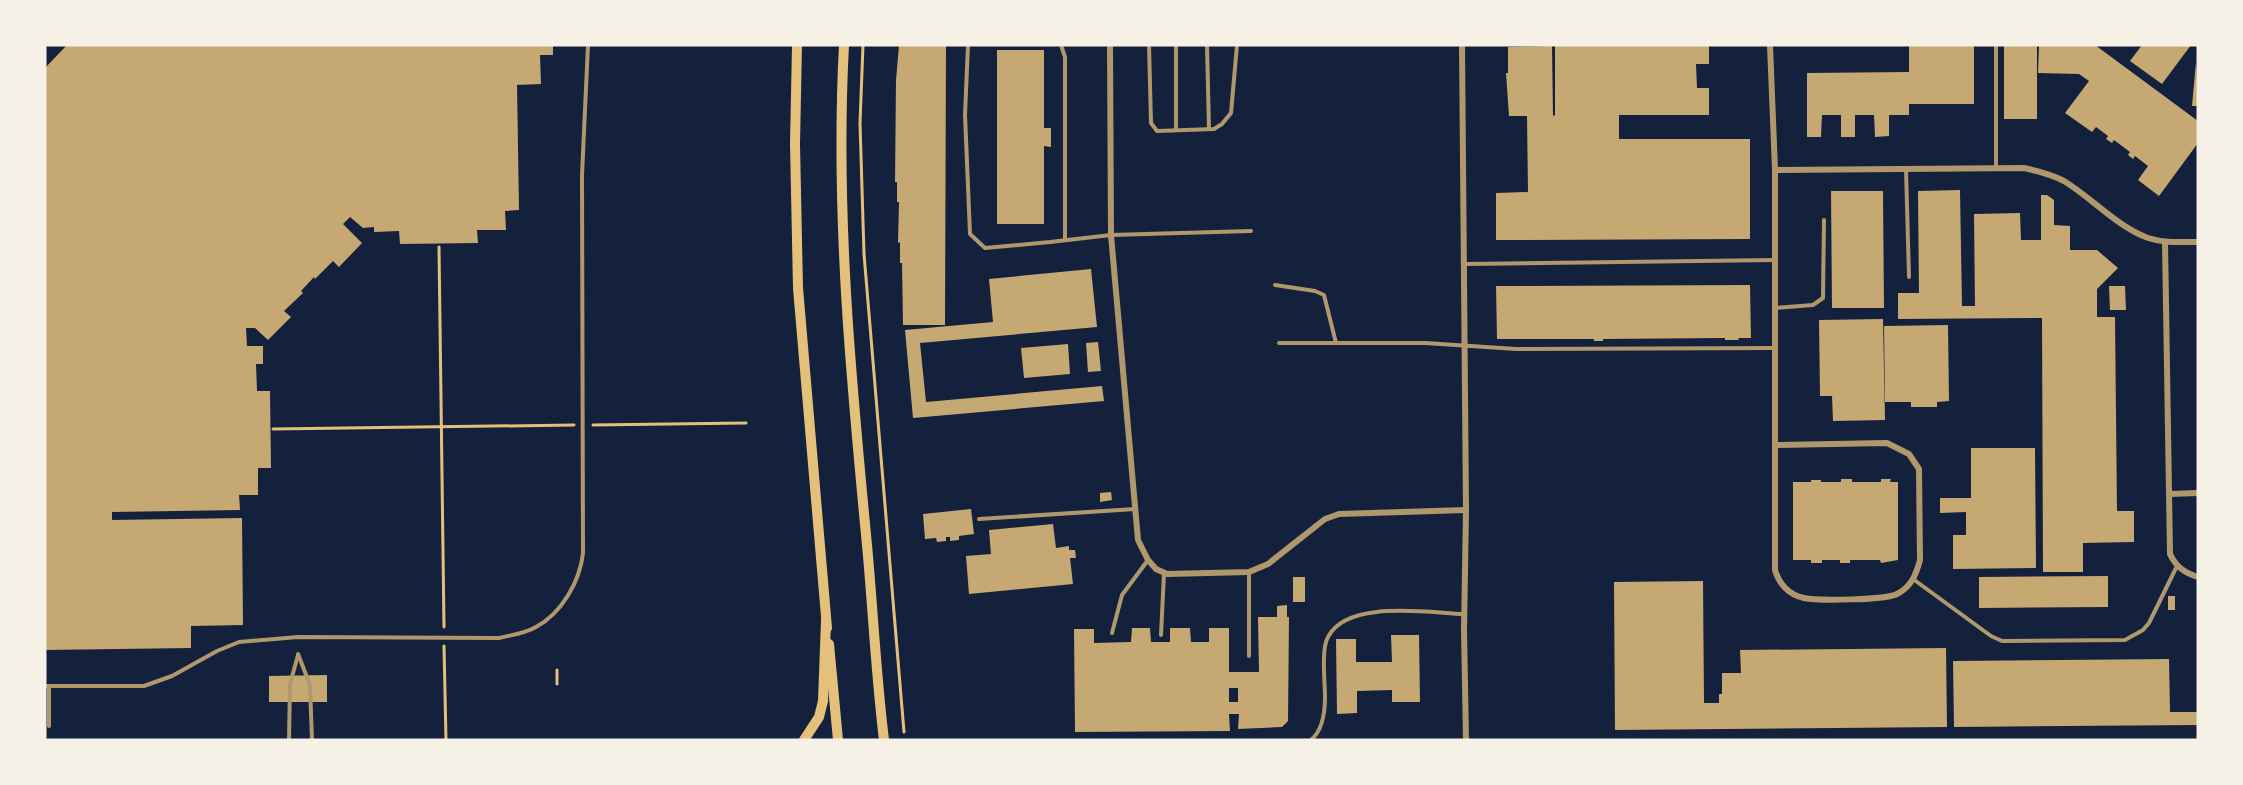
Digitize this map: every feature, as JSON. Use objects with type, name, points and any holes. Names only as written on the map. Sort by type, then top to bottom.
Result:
[{"type":"main road","points":[[797,45],[795,144],[798,288],[838,740]]},
{"type":"main road","points":[[844,45],[842,114],[844,219],[853,398],[884,740]]},
{"type":"main road","points":[[804,740],[819,717],[823,700],[826,621]]},
{"type":"street","points":[[1110,45],[1111,235],[1138,540],[1148,560],[1156,569],[1174,575],[1249,572],[1268,564],[1325,519],[1339,514],[1466,510]]},
{"type":"street","points":[[1462,45],[1466,740]]},
{"type":"street","points":[[1770,45],[1775,170],[1775,260],[1775,308],[1775,348],[1775,445],[1775,570],[1782,585],[1804,598],[1883,599],[1897,595],[1908,586],[1920,560],[1919,469],[1909,454],[1887,443],[1775,445]]},
{"type":"street","points":[[1775,170],[2024,168],[2048,174],[2064,182],[2127,228],[2149,238],[2165,242],[2198,242]]},
{"type":"street","points":[[2165,242],[2170,554],[2177,566],[2198,577]]},
{"type":"street","points":[[2169,494],[2198,493]]},
{"type":"lane","points":[[49,726],[47,686],[144,686],[172,676],[217,651],[239,642],[298,638],[499,638],[528,631],[543,622],[571,592],[581,567],[583,553],[582,175],[588,45]]},
{"type":"lane","points":[[968,45],[965,115],[970,234],[985,248],[1111,235],[1251,231]]},
{"type":"lane","points":[[1061,45],[1065,57],[1065,240]]},
{"type":"lane","points":[[1149,45],[1151,123],[1157,131],[1219,127],[1231,113],[1237,45]]},
{"type":"lane","points":[[1176,45],[1176,130]]},
{"type":"lane","points":[[1207,45],[1209,129]]},
{"type":"lane","points":[[1996,45],[1996,169]]},
{"type":"lane","points":[[1906,169],[1909,278]]},
{"type":"lane","points":[[1775,308],[1813,305],[1823,298],[1824,220]]},
{"type":"lane","points":[[1464,264],[1775,260]]},
{"type":"lane","points":[[1275,285],[1315,291],[1324,295],[1336,343]]},
{"type":"lane","points":[[1279,343],[1425,343],[1516,349],[1775,348]]},
{"type":"lane","points":[[979,519],[1135,508]]},
{"type":"lane","points":[[1112,633],[1122,595],[1148,560]]},
{"type":"lane","points":[[1913,579],[1991,636],[2002,641],[2125,640],[2143,630],[2150,623],[2177,566]]},
{"type":"lane","points":[[1249,572],[1249,656]]},
{"type":"lane","points":[[1161,634],[1164,573]]},
{"type":"lane","points":[[1311,740],[1319,730],[1325,704],[1325,647],[1328,637],[1337,627],[1346,620],[1376,611],[1464,614]]},
{"type":"lane","points":[[289,740],[290,684],[298,654],[310,685],[312,740]]},
{"type":"path","points":[[863,45],[860,123],[864,254],[904,732]]},
{"type":"path","points":[[439,247],[446,740]]},
{"type":"path","points":[[273,429],[746,423]]},
{"type":"path","points":[[557,670],[557,684]]},
{"type":"building","points":[[67,45],[553,45],[553,55],[540,55],[541,84],[517,85],[519,210],[505,211],[506,230],[477,230],[478,243],[400,244],[399,231],[374,232],[374,227],[363,228],[350,217],[343,224],[362,243],[339,267],[333,261],[315,279],[314,277],[301,291],[303,293],[284,311],[291,317],[268,340],[255,328],[246,328],[247,346],[263,346],[263,364],[256,364],[257,391],[270,391],[271,468],[258,468],[258,495],[239,495],[240,510],[112,512],[112,520],[242,518],[243,625],[191,626],[191,648],[45,650],[45,68]]},
{"type":"building","points":[[899,45],[946,45],[945,325],[903,325],[902,263],[900,263],[900,242],[898,243],[899,202],[897,202],[897,182],[895,182],[896,80]]},
{"type":"building","points":[[1555,45],[1709,45],[1709,64],[1696,64],[1697,88],[1709,88],[1709,115],[1619,115],[1619,139],[1750,139],[1750,239],[1496,240],[1496,193],[1528,192],[1527,116],[1509,116],[1506,73],[1508,73],[1508,47],[1552,46],[1553,116],[1555,115]]},
{"type":"building","points":[[1909,45],[1974,45],[1974,104],[1909,104],[1909,115],[1889,115],[1889,136],[1875,137],[1874,115],[1855,115],[1855,137],[1841,137],[1841,115],[1822,115],[1821,137],[1807,137],[1807,73],[1909,72]]},
{"type":"building","points":[[2004,45],[2037,45],[2037,119],[2004,119]]},
{"type":"building","points":[[2039,45],[2095,45],[2198,121],[2198,143],[2159,196],[2138,180],[2148,166],[2135,156],[2133,159],[2128,155],[2130,152],[2114,140],[2112,143],[2106,139],[2108,136],[2096,127],[2092,132],[2065,113],[2089,81],[2079,74],[2038,73]]},
{"type":"building","points":[[2142,45],[2191,45],[2162,84],[2130,61]]},
{"type":"building","points":[[997,50],[1044,50],[1044,128],[1051,128],[1051,147],[1044,146],[1044,224],[997,224]]},
{"type":"building","points":[[2196,62],[2198,106],[2192,106]]},
{"type":"building","points":[[1960,190],[1962,306],[1975,306],[1974,214],[2020,213],[2021,240],[2041,240],[2041,195],[2047,195],[2054,200],[2054,225],[2070,226],[2070,250],[2097,250],[2118,268],[2097,289],[2097,317],[2115,317],[2117,511],[2134,511],[2134,542],[2083,543],[2083,572],[2043,572],[2042,318],[1898,319],[1898,293],[1919,293],[1918,191]]},
{"type":"building","points":[[1831,191],[1883,191],[1884,308],[1832,308]]},
{"type":"building","points":[[1091,269],[1097,327],[920,343],[926,402],[1102,386],[1104,401],[913,418],[905,330],[993,322],[989,279]]},
{"type":"building","points":[[1750,285],[1751,338],[1738,338],[1739,340],[1725,340],[1725,338],[1603,339],[1603,341],[1594,341],[1594,339],[1497,339],[1496,286]]},
{"type":"building","points":[[2109,286],[2125,286],[2126,310],[2110,310]]},
{"type":"building","points":[[1883,319],[1885,420],[1833,421],[1832,396],[1820,396],[1819,320]]},
{"type":"building","points":[[1948,325],[1949,401],[1937,402],[1937,407],[1911,407],[1911,402],[1885,402],[1884,326]]},
{"type":"building","points":[[1098,342],[1101,371],[1088,372],[1086,343]]},
{"type":"building","points":[[1068,344],[1070,374],[1024,378],[1021,348]]},
{"type":"building","points":[[1971,448],[2035,448],[2036,568],[1953,569],[1953,535],[1966,535],[1966,512],[1940,513],[1940,498],[1971,498]]},
{"type":"building","points":[[1841,479],[1852,479],[1852,482],[1881,482],[1881,479],[1891,479],[1890,482],[1898,482],[1898,560],[1881,563],[1880,560],[1850,560],[1850,563],[1840,563],[1840,560],[1822,560],[1822,563],[1811,563],[1811,560],[1793,560],[1793,482],[1821,480],[1821,482],[1841,482]]},
{"type":"building","points":[[1111,492],[1112,500],[1100,502],[1100,493]]},
{"type":"building","points":[[971,509],[974,534],[959,536],[959,540],[950,541],[950,537],[946,537],[946,541],[937,542],[936,538],[925,539],[923,514]]},
{"type":"building","points":[[1053,524],[1056,548],[1069,546],[1069,550],[1075,550],[1076,558],[1070,558],[1073,584],[969,594],[966,556],[991,554],[989,530]]},
{"type":"building","points":[[2108,576],[2108,607],[1979,608],[1979,577]]},
{"type":"building","points":[[1293,577],[1305,577],[1305,602],[1293,602]]},
{"type":"building","points":[[1703,581],[1704,703],[1719,703],[1719,694],[1722,694],[1722,673],[1741,673],[1740,650],[1946,648],[1947,727],[1615,730],[1614,582]]},
{"type":"building","points":[[2168,596],[2175,596],[2175,610],[2168,610]]},
{"type":"building","points":[[1287,605],[1287,617],[1289,617],[1288,721],[1282,727],[1238,729],[1239,714],[1229,714],[1230,731],[1075,732],[1074,629],[1094,629],[1094,643],[1131,642],[1132,628],[1150,628],[1151,642],[1170,642],[1170,628],[1190,628],[1191,642],[1209,642],[1209,628],[1229,628],[1229,672],[1259,672],[1258,617],[1277,617],[1277,606]],"holes":[[[1229,688],[1238,688],[1238,702],[1229,702]]]},
{"type":"building","points":[[1391,635],[1419,635],[1420,702],[1392,702],[1392,690],[1357,691],[1357,713],[1337,714],[1336,639],[1356,639],[1356,662],[1392,662]]},
{"type":"building","points":[[2169,659],[2170,712],[2198,712],[2198,725],[1954,727],[1953,661]]},
{"type":"building","points":[[327,675],[327,702],[269,702],[269,676]]}]
